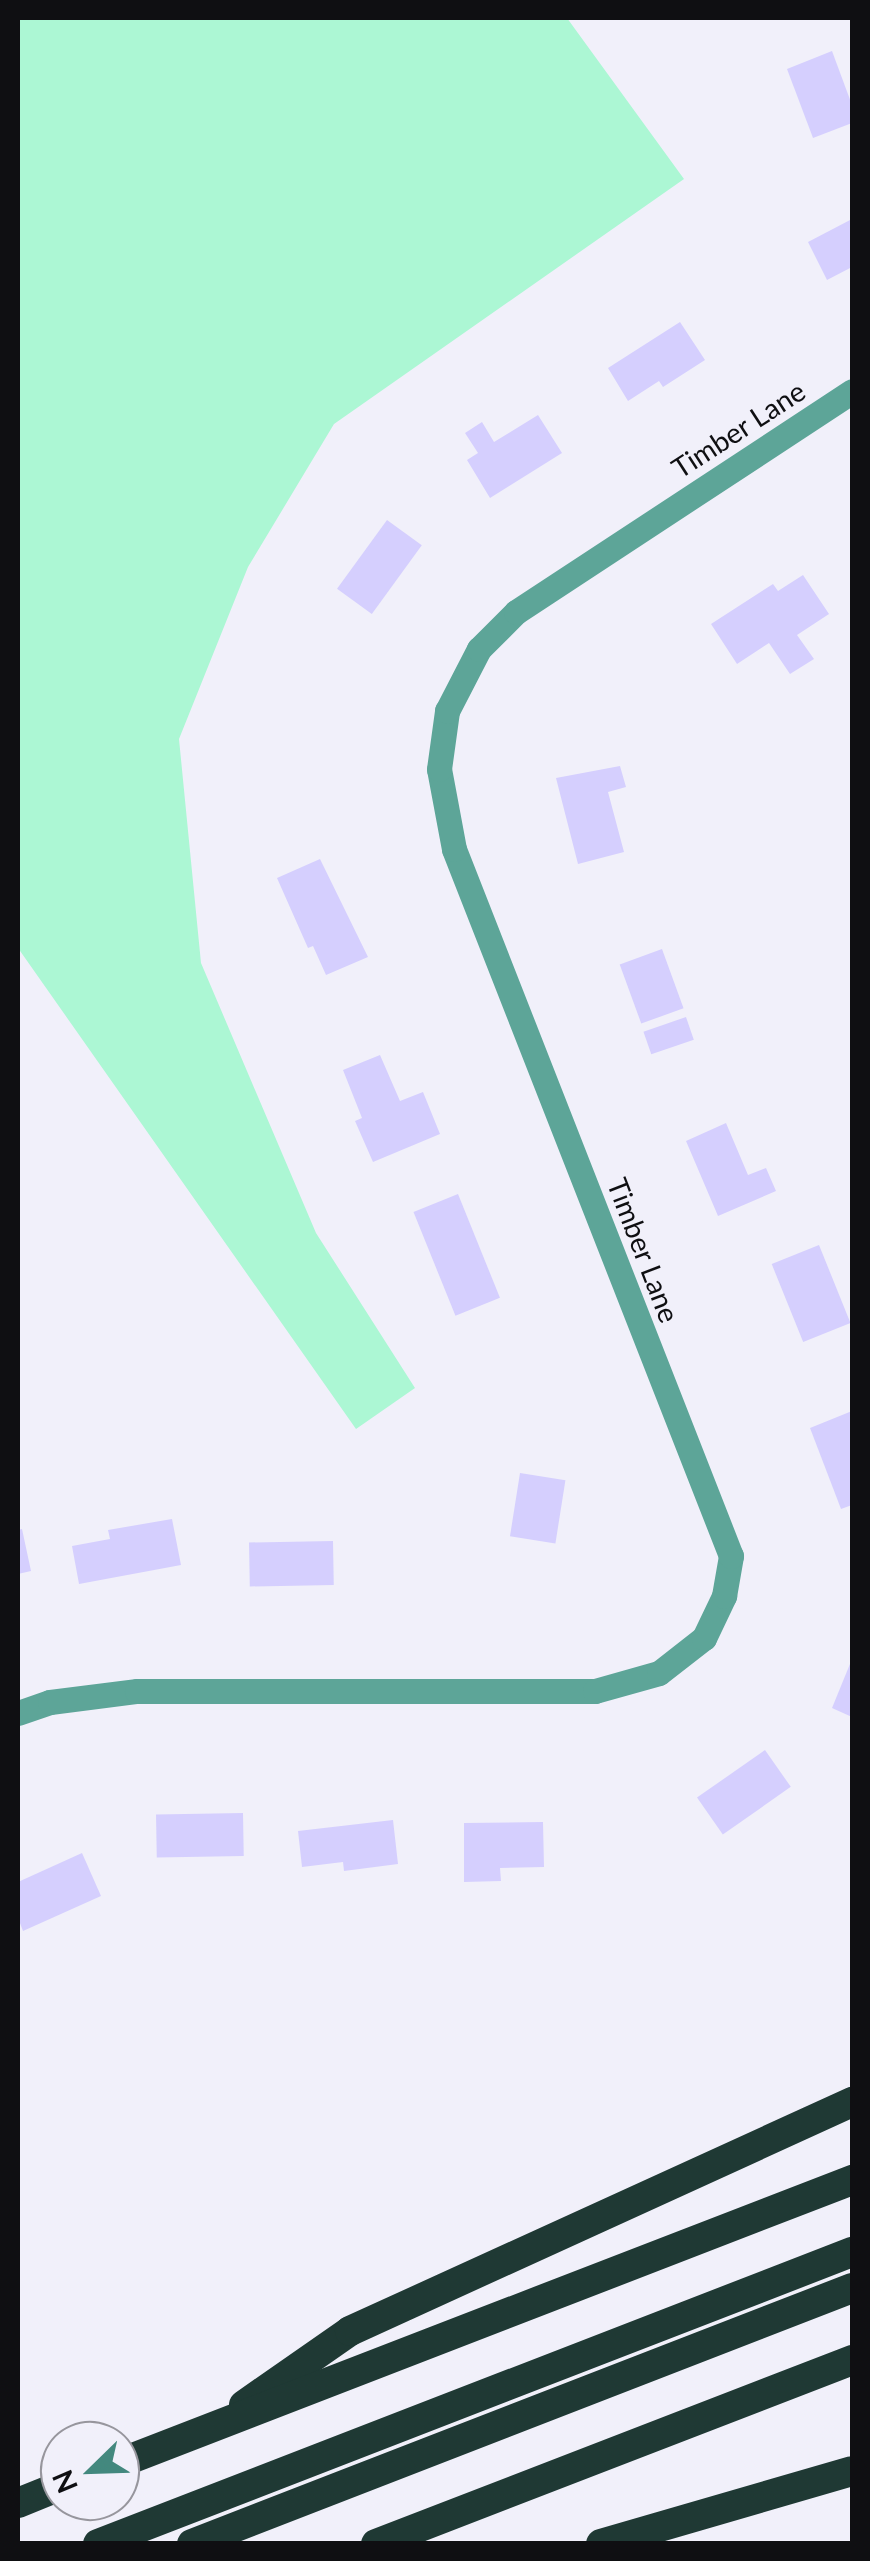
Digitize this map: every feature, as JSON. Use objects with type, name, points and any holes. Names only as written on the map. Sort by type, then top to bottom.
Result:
[{"type":"highway","points":[[217,2426],[292,2368],[350,2331],[852,2102]]},
{"type":"highway","points":[[140,2455],[852,2180]]},
{"type":"highway","points":[[98,2544],[852,2252]]},
{"type":"highway","points":[[192,2544],[852,2288]]},
{"type":"highway","points":[[376,2544],[852,2360]]},
{"type":"highway","points":[[600,2544],[852,2471]]},
{"type":"street","name":"Timber Lane","points":[[18,1713],[50,1702],[137,1691],[594,1691],[659,1674],[704,1638],[724,1596],[731,1556],[454,848],[440,769],[447,711],[478,649],[516,612],[852,392]]},
{"type":"green space","points":[[18,18],[567,18],[684,179],[334,424],[248,567],[179,739],[201,963],[316,1233],[415,1388],[356,1429],[18,948]]},
{"type":"building","points":[[832,51],[852,105],[852,123],[813,138],[787,69]]},
{"type":"building","points":[[852,219],[852,267],[827,280],[808,242]]},
{"type":"building","points":[[680,322],[705,360],[663,387],[659,381],[628,401],[608,368]]},
{"type":"building","points":[[538,415],[562,453],[490,498],[467,460],[478,453],[465,433],[482,422],[494,442]]},
{"type":"building","points":[[387,520],[422,545],[372,614],[337,589]]},
{"type":"building","points":[[803,575],[829,614],[797,635],[814,659],[790,674],[769,643],[737,664],[711,624],[773,584],[778,591]]},
{"type":"building","points":[[620,766],[626,787],[608,792],[624,852],[578,864],[556,778]]},
{"type":"building","points":[[320,859],[368,957],[326,975],[313,946],[308,948],[277,878]]},
{"type":"building","points":[[662,949],[684,1008],[641,1024],[620,964]]},
{"type":"building","points":[[686,1017],[694,1040],[651,1054],[643,1032]]},
{"type":"building","points":[[380,1055],[400,1101],[423,1092],[440,1134],[373,1162],[355,1121],[362,1118],[343,1070]]},
{"type":"building","points":[[726,1123],[748,1175],[766,1168],[776,1191],[718,1216],[686,1141]]},
{"type":"building","points":[[458,1194],[500,1298],[455,1316],[413,1212]]},
{"type":"building","points":[[819,1245],[850,1323],[803,1342],[772,1264]]},
{"type":"building","points":[[852,1411],[852,1505],[841,1509],[810,1428]]},
{"type":"building","points":[[520,1473],[565,1480],[555,1543],[510,1536]]},
{"type":"building","points":[[172,1519],[181,1565],[79,1584],[72,1546],[110,1539],[108,1530]]},
{"type":"building","points":[[22,1529],[31,1571],[18,1574],[18,1530]]},
{"type":"building","points":[[333,1541],[334,1585],[250,1586],[249,1542]]},
{"type":"building","points":[[852,1659],[852,1717],[832,1708]]},
{"type":"building","points":[[765,1750],[791,1787],[723,1834],[697,1798]]},
{"type":"building","points":[[243,1813],[244,1856],[157,1858],[156,1815]]},
{"type":"building","points":[[393,1820],[398,1864],[344,1871],[343,1862],[302,1867],[298,1831]]},
{"type":"building","points":[[543,1822],[544,1867],[500,1868],[501,1881],[464,1882],[464,1823]]},
{"type":"building","points":[[82,1853],[101,1896],[23,1931],[18,1918],[18,1882]]}]
